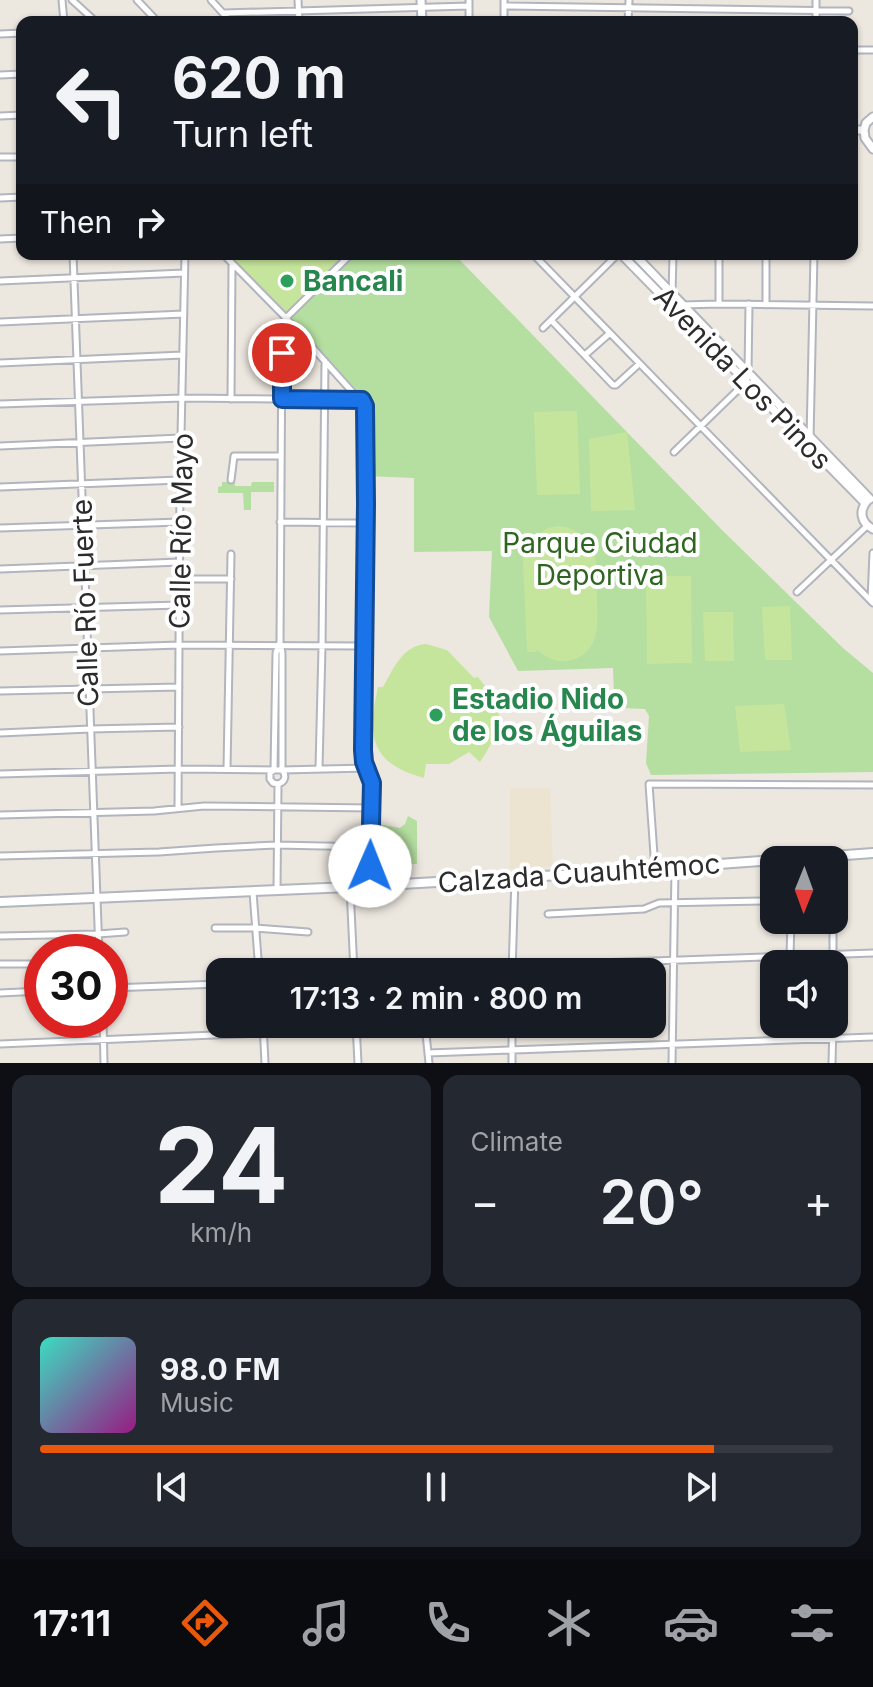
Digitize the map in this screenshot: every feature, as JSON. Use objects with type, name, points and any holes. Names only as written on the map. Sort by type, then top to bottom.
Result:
[{"type":"main road","name":"Calzada Cuauhtémoc","points":[[848,855],[873,853]]},
{"type":"main road","name":"Calzada Cuauhtémoc","points":[[0,902],[350,887],[760,861]]},
{"type":"street","points":[[72,0],[90,16]]},
{"type":"street","points":[[137,0],[152,16]]},
{"type":"street","points":[[211,0],[226,16]]},
{"type":"street","points":[[298,0],[298,16]]},
{"type":"street","points":[[628,16],[629,0]]},
{"type":"street","points":[[816,0],[816,16]]},
{"type":"street","points":[[224,13],[469,3]]},
{"type":"street","points":[[504,3],[849,11]]},
{"type":"street","points":[[864,134],[866,123],[873,117]]},
{"type":"street","points":[[858,132],[864,134],[873,149]]},
{"type":"street","points":[[858,136],[864,134]]},
{"type":"street","name":"Calle Río Fuerte","points":[[73,260],[98,934]]},
{"type":"street","name":"Calle Río Mayo","points":[[178,808],[185,260]]},
{"type":"street","points":[[228,260],[362,400],[366,413],[363,750],[371,778],[370,885]]},
{"type":"street","points":[[278,770],[276,653],[280,645],[282,329],[286,318],[345,260]]},
{"type":"street","points":[[539,260],[872,602]]},
{"type":"street","points":[[543,328],[614,260]]},
{"type":"street","name":"Avenida Los Pinos","points":[[627,260],[748,372],[869,500]]},
{"type":"street","name":"Avenida Los Pinos","points":[[639,260],[670,298]]},
{"type":"street","points":[[670,298],[673,260]]},
{"type":"street","points":[[719,260],[719,304]]},
{"type":"street","points":[[766,260],[766,305]]},
{"type":"street","points":[[810,448],[814,260]]},
{"type":"street","points":[[231,399],[232,264]]},
{"type":"street","points":[[0,281],[184,273]]},
{"type":"street","points":[[674,452],[746,382],[749,304]]},
{"type":"street","points":[[679,306],[873,306]]},
{"type":"street","name":"Avenida Los Pinos","points":[[679,306],[810,448],[869,500]]},
{"type":"street","points":[[0,322],[184,314]]},
{"type":"street","points":[[551,320],[613,385],[639,364]]},
{"type":"street","points":[[585,355],[610,333]]},
{"type":"street","points":[[0,363],[183,355]]},
{"type":"street","points":[[319,768],[325,361]]},
{"type":"street","points":[[0,404],[182,398],[362,400]]},
{"type":"street","points":[[0,446],[181,438]]},
{"type":"street","points":[[231,480],[234,456],[281,456]]},
{"type":"street","points":[[0,487],[180,480]]},
{"type":"street","points":[[797,592],[870,528],[861,515],[869,500]]},
{"type":"street","points":[[0,528],[180,522]]},
{"type":"street","points":[[280,522],[366,523]]},
{"type":"street","points":[[872,602],[873,553]]},
{"type":"street","points":[[227,769],[231,554]]},
{"type":"street","points":[[0,569],[180,562]]},
{"type":"street","points":[[180,579],[231,579]]},
{"type":"street","points":[[0,610],[180,605]]},
{"type":"street","points":[[0,651],[179,645],[364,646]]},
{"type":"street","points":[[0,691],[179,687]]},
{"type":"street","points":[[0,733],[179,727]]},
{"type":"street","points":[[0,774],[367,768]]},
{"type":"street","points":[[278,770],[285,774],[285,779],[278,784],[270,779],[270,773],[278,770]]},
{"type":"street","points":[[277,890],[278,784]]},
{"type":"street","points":[[655,869],[649,784],[873,785]]},
{"type":"street","points":[[0,815],[154,811],[204,806],[372,808]]},
{"type":"street","points":[[0,856],[276,845],[371,847]]},
{"type":"street","points":[[672,1063],[675,867]]},
{"type":"street","points":[[512,958],[515,877]]},
{"type":"street","points":[[350,887],[353,958]]},
{"type":"street","points":[[252,891],[258,958]]},
{"type":"street","points":[[548,914],[644,909],[654,904],[760,901]]},
{"type":"street","points":[[215,928],[308,932]]},
{"type":"street","points":[[98,934],[125,932]]},
{"type":"street","points":[[0,936],[24,936]]},
{"type":"street","points":[[848,954],[873,953]]},
{"type":"street","points":[[666,961],[760,958]]},
{"type":"street","points":[[0,964],[24,964]]},
{"type":"street","points":[[128,987],[206,985]]},
{"type":"street","points":[[0,993],[24,992]]},
{"type":"street","points":[[0,1044],[206,1036]]},
{"type":"street","points":[[428,1053],[873,1037]]},
{"type":"street","points":[[264,1038],[265,1063]]},
{"type":"street","points":[[357,1038],[358,1063]]},
{"type":"street","points":[[426,1038],[429,1063]]},
{"type":"street","points":[[512,1038],[512,1063]]},
{"type":"street","points":[[832,1063],[833,1039]]},
{"type":"street","points":[[103,1040],[104,1063]]},
{"type":"shaded area","points":[[510,788],[550,788],[553,866],[510,869]]},
{"type":"green space","name":"Bancali","points":[[234,260],[342,260],[285,313]]},
{"type":"green space","name":"Parque Ciudad Deportiva","points":[[330,260],[460,260],[723,531],[843,648],[873,673],[873,772],[651,775],[646,763],[649,716],[645,709],[622,708],[614,696],[613,668],[518,671],[489,617],[492,551],[414,552],[414,478],[367,476],[365,401],[284,312]]},
{"type":"green space","points":[[577,411],[580,494],[537,495],[534,412]]},
{"type":"green space","points":[[627,432],[635,510],[591,511],[589,439]]},
{"type":"green space","points":[[222,482],[251,486],[252,482],[274,482],[274,492],[251,492],[251,510],[244,510],[243,493],[218,493]]},
{"type":"green space","points":[[561,526],[579,534],[594,553],[597,630],[587,651],[571,660],[557,661],[537,650],[527,652],[522,537],[532,537],[533,540],[547,528]]},
{"type":"green space","points":[[646,576],[691,576],[692,663],[647,664]]},
{"type":"green space","points":[[790,606],[792,660],[765,660],[762,607]]},
{"type":"green space","points":[[703,612],[733,612],[734,661],[705,661]]},
{"type":"green space","name":"Estadio Nido de los Águilas","points":[[426,644],[447,650],[474,678],[478,677],[495,701],[499,720],[492,742],[480,762],[469,752],[449,764],[426,764],[424,778],[406,772],[383,756],[373,734],[373,720],[378,687],[383,687],[405,653]]},
{"type":"green space","points":[[784,704],[791,750],[740,752],[735,706]]},
{"type":"green space","points":[[408,816],[417,821],[417,864],[391,864],[391,853],[378,853],[378,824],[400,828]]},
{"type":"place","name":"Bancali","points":[[287,281]]},
{"type":"place","name":"Estadio Nido de los Águilas","points":[[436,715]]},
{"type":"route","points":[[282,353],[282,399],[362,400],[365,406],[363,750],[372,783],[370,866]]}]
